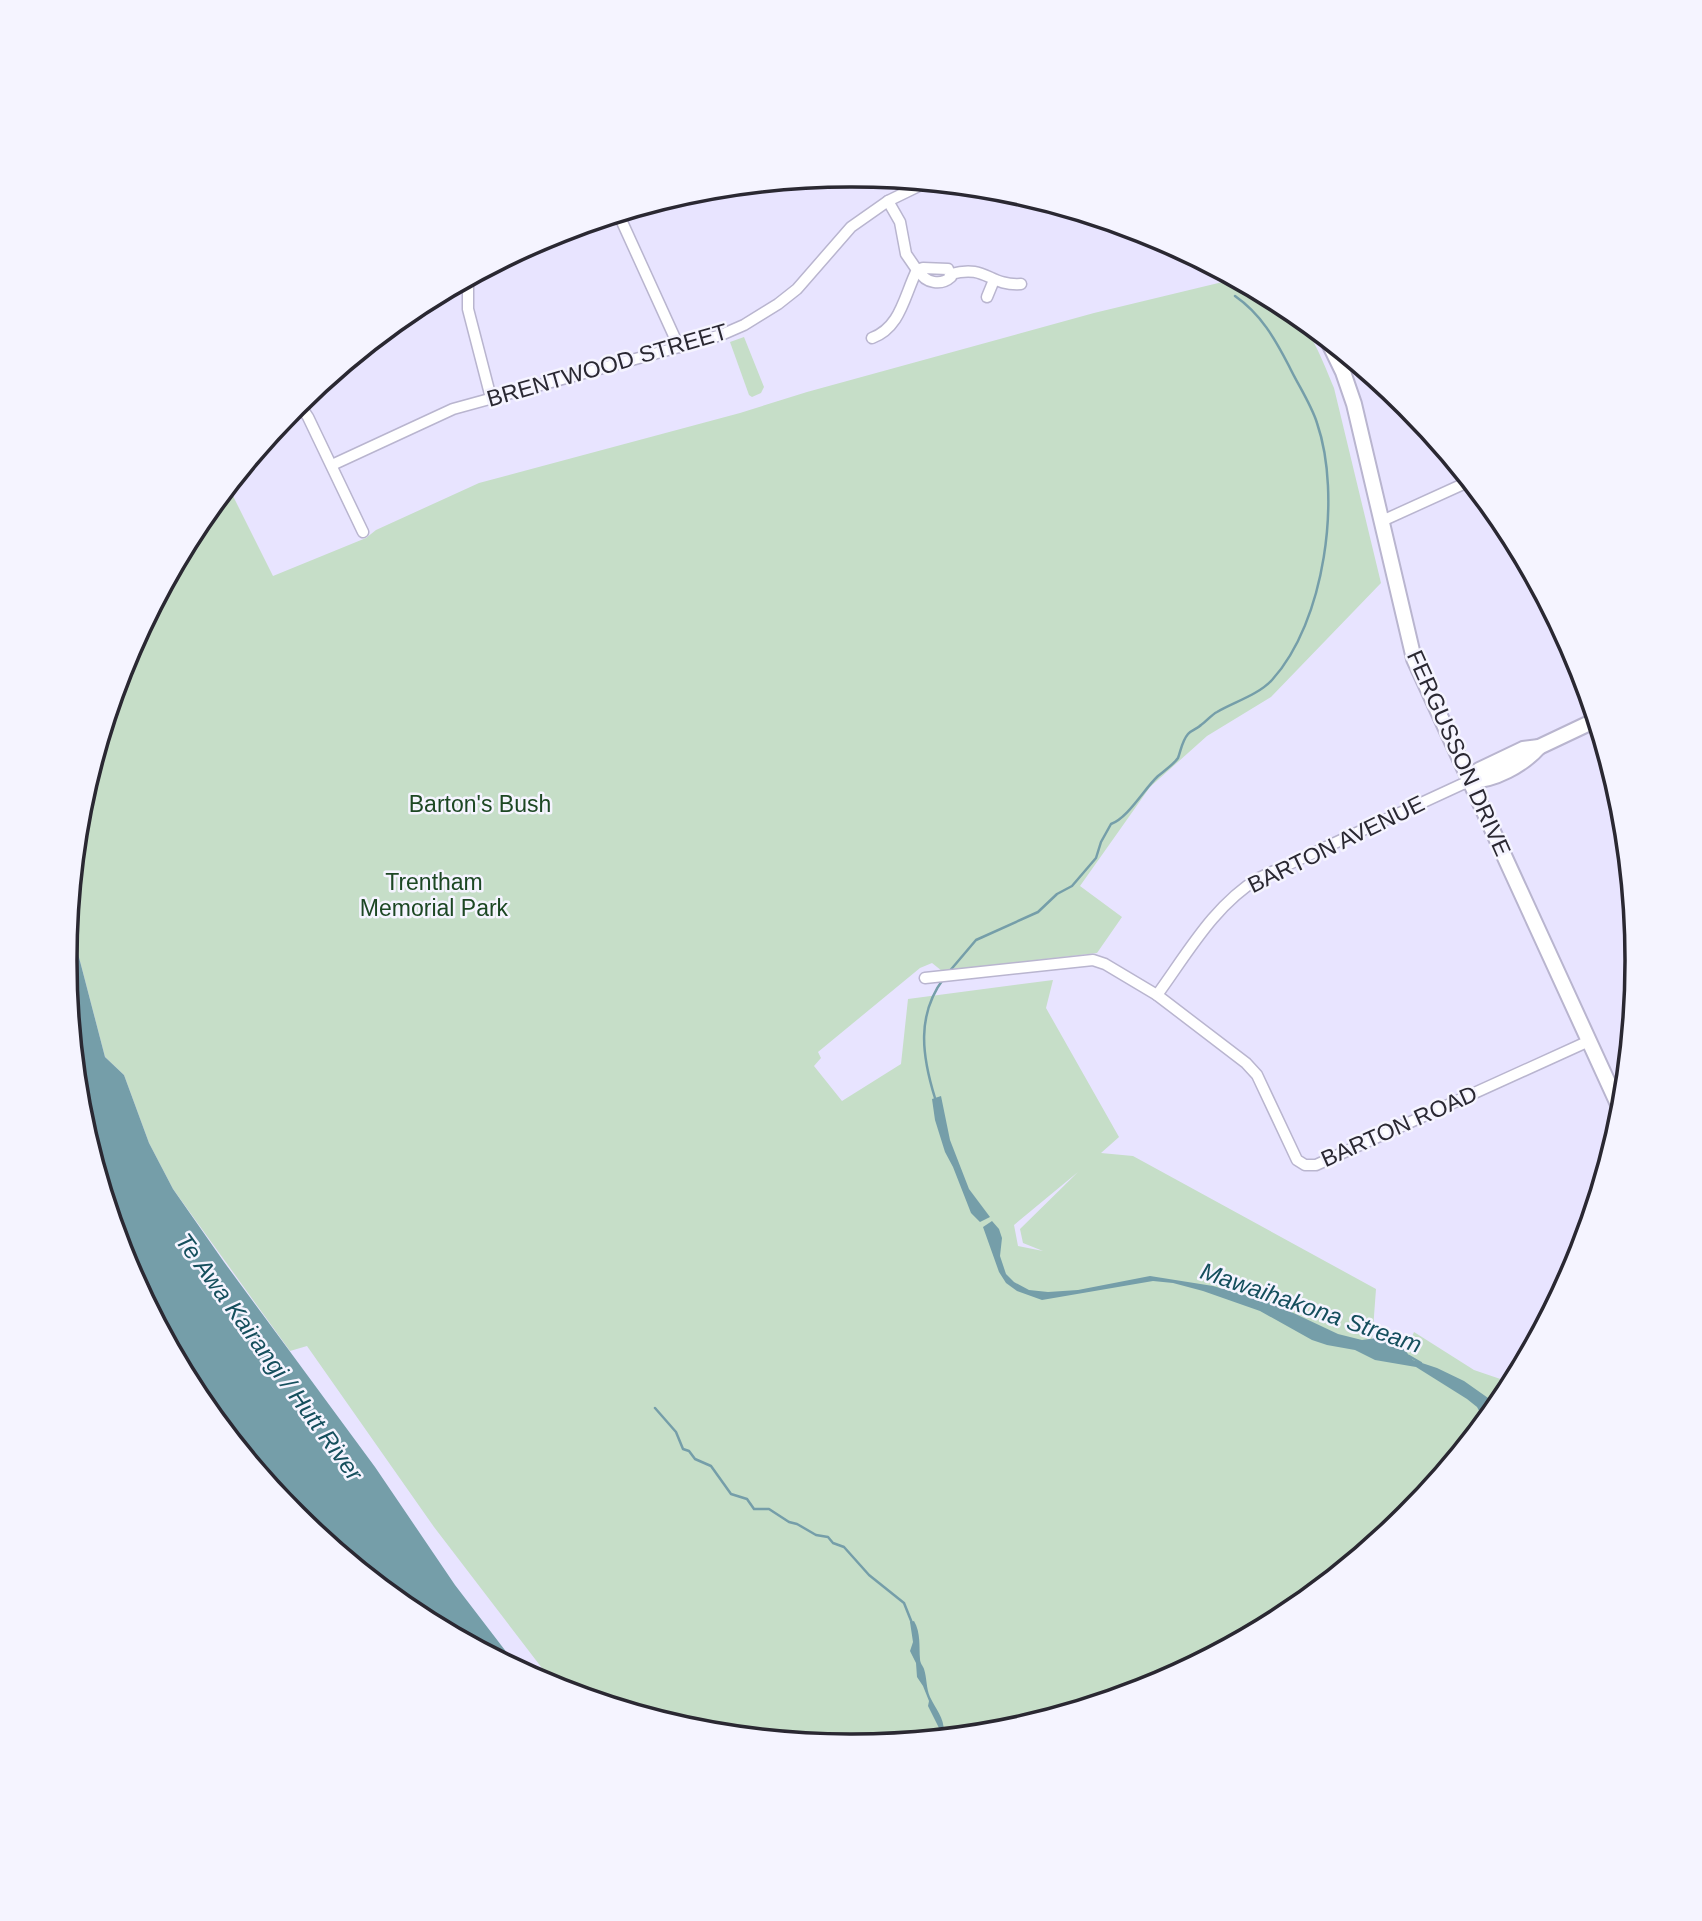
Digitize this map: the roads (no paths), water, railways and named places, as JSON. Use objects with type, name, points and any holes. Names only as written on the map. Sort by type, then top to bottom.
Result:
[{"type":"main road","name":"FERGUSSON DRIVE","points":[[1336,358],[1354,404],[1414,659],[1613,1093]]},
{"type":"main road","points":[[1469,781],[1479,770],[1523,749],[1539,747],[1587,723]]},
{"type":"street","name":"BRENTWOOD STREET","points":[[332,465],[453,409],[679,347],[744,325],[797,289],[851,227],[888,201],[913,189]]},
{"type":"street","points":[[888,201],[900,222],[906,254],[918,271]]},
{"type":"street","points":[[622,222],[679,347]]},
{"type":"street","points":[[872,338],[883,334],[895,323],[918,271],[923,268],[948,269],[951,274],[975,270],[1008,285],[1021,284]]},
{"type":"street","points":[[987,297],[994,280]]},
{"type":"street","points":[[468,288],[468,309],[491,398]]},
{"type":"street","points":[[305,412],[363,532]]},
{"type":"street","points":[[1381,521],[1462,485]]},
{"type":"street","name":"BARTON AVENUE","points":[[1157,995],[1223,905],[1238,890],[1469,781]]},
{"type":"street","points":[[925,978],[1093,960],[1105,964],[1157,995]]},
{"type":"street","name":"BARTON ROAD","points":[[1157,995],[1246,1063],[1265,1089],[1297,1160],[1305,1165],[1316,1165],[1589,1041]]},
{"type":"water","name":"Te Awa Kairangi / Hutt River","points":[[77,951],[105,1057],[124,1075],[149,1143],[173,1189],[375,1467],[455,1585],[509,1655],[421,1604],[380,1575],[341,1542],[269,1471],[207,1391],[157,1303],[136,1257],[103,1161],[84,1062]]},
{"type":"water","points":[[941,1096],[950,1140],[969,1189],[990,1217],[980,1222],[971,1213],[945,1152],[935,1120],[932,1099]]},
{"type":"water","points":[[992,1221],[999,1229],[1002,1238],[1000,1256],[1006,1274],[1029,1290],[1078,1290],[1150,1276],[1213,1286],[1270,1302],[1338,1334],[1362,1340],[1385,1337],[1403,1348],[1413,1360],[1464,1381],[1489,1399],[1480,1412],[1467,1399],[1416,1367],[1375,1360],[1355,1350],[1312,1340],[1260,1311],[1173,1283],[1153,1281],[1042,1300],[1017,1291],[1006,1283],[999,1272],[983,1227]]},
{"type":"water","points":[[914,1621],[919,1635],[920,1660],[929,1694],[944,1729],[940,1729],[917,1677],[916,1663],[910,1651],[913,1642],[910,1622]]},
{"type":"waterway","name":"Mawaihakona Stream","points":[[948,973],[976,940],[1038,912],[1057,894],[1072,886],[1096,858],[1111,824],[1124,816],[1158,776],[1178,758],[1188,734],[1215,713],[1253,694],[1272,680],[1290,655],[1305,626],[1324,557],[1328,521],[1324,453],[1311,409],[1278,346],[1260,319],[1235,296]]},
{"type":"waterway","name":"Mawaihakona Stream","points":[[935,1098],[927,1067],[925,1021],[935,992],[944,978]]},
{"type":"waterway","name":"Mawaihakona Stream","points":[[1409,1356],[1421,1363]]},
{"type":"waterway","points":[[655,1408],[676,1432],[683,1449],[689,1451],[695,1459],[711,1466],[731,1494],[747,1499],[754,1509],[769,1509],[789,1522],[816,1535],[828,1537],[833,1543],[844,1547],[869,1575],[904,1603],[912,1623]]},
{"type":"park label","name":"Barton's Bush","points":[[480,804]]},
{"type":"park label","name":"Trentham Memorial Park","points":[[434,895]]}]
